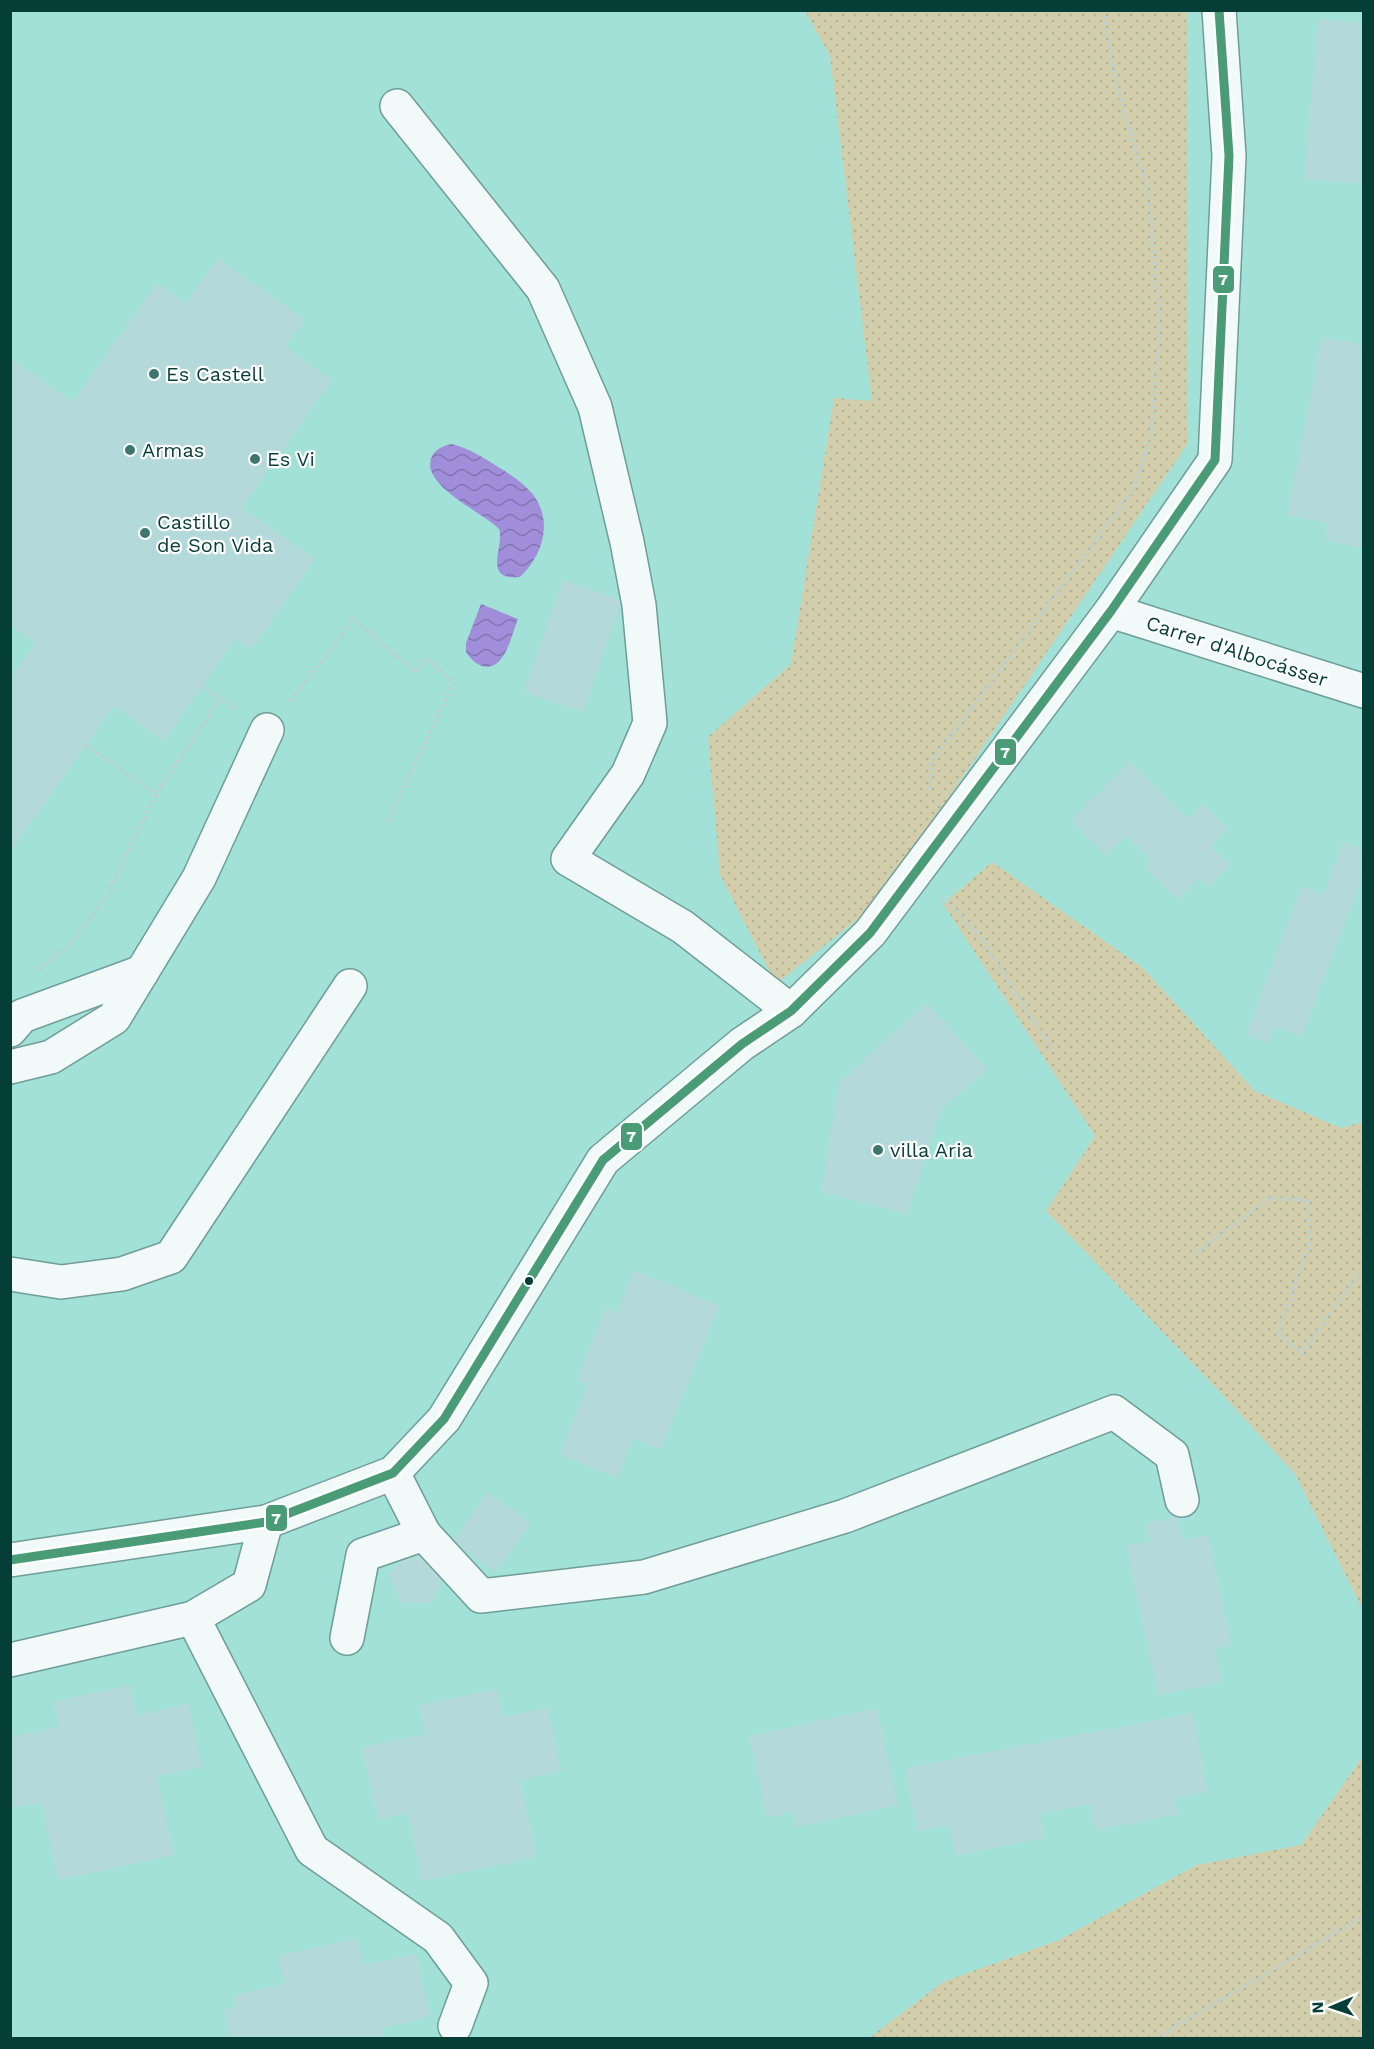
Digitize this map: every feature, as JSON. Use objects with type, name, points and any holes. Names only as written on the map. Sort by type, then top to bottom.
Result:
[{"type":"street","points":[[10,1560],[266,1522],[393,1473],[444,1419],[603,1160],[742,1044],[791,1011],[870,933],[1111,611],[1215,460],[1229,156],[1219,10]]},
{"type":"street","points":[[397,106],[543,289],[595,407],[627,542],[639,605],[650,723],[627,774],[568,860],[683,927],[791,1011]]},
{"type":"street","name":"Carrer d'Albocásser","points":[[1111,611],[1364,691]]},
{"type":"street","points":[[10,1067],[51,1057],[114,1018],[199,878],[267,730]]},
{"type":"street","points":[[10,1030],[22,1016],[142,972]]},
{"type":"street","points":[[10,1274],[61,1282],[122,1274],[171,1257],[350,986]]},
{"type":"street","points":[[393,1473],[424,1534],[481,1596],[644,1577],[845,1516],[1114,1412],[1172,1455],[1182,1500]]},
{"type":"street","points":[[10,1660],[193,1618],[249,1585],[266,1522]]},
{"type":"street","points":[[347,1638],[363,1555],[424,1534]]},
{"type":"street","points":[[193,1618],[312,1850],[438,1938],[471,1983],[455,2026]]},
{"type":"path","points":[[944,837],[939,810],[930,793],[932,761],[1134,489],[1151,436],[1160,326],[1148,191],[1116,84],[1106,22],[1107,10]]},
{"type":"path","points":[[267,730],[336,644],[353,619],[416,672],[426,658],[454,682],[388,821]]},
{"type":"path","points":[[69,946],[107,896],[156,794],[221,698]]},
{"type":"path","points":[[86,745],[156,794]]},
{"type":"path","points":[[941,897],[977,932],[1052,1049]]},
{"type":"path","points":[[1195,1254],[1269,1198],[1308,1200],[1310,1244],[1278,1334],[1302,1353],[1359,1273],[1364,1271]]},
{"type":"path","points":[[1156,2038],[1364,1917]]},
{"type":"shaded area","points":[[805,11],[1188,11],[1188,443],[947,800],[863,915],[776,984],[720,875],[708,737],[791,664],[834,398],[872,401],[830,56]]},
{"type":"shaded area","points":[[992,862],[1143,968],[1255,1091],[1341,1128],[1363,1122],[1363,1610],[1295,1474],[1221,1393],[1046,1211],[1095,1136],[943,904]]},
{"type":"shaded area","points":[[1363,1756],[1363,2038],[869,2038],[943,1982],[1059,1940],[1197,1865],[1301,1845]]},
{"type":"water","points":[[452,444],[465,448],[512,476],[532,493],[539,504],[543,515],[543,537],[535,559],[520,577],[508,577],[501,574],[498,568],[499,529],[456,498],[436,479],[431,469],[432,456],[439,448]]},
{"type":"water","points":[[481,604],[518,619],[504,655],[496,664],[487,667],[477,664],[466,652],[466,643]]},
{"type":"building","points":[[1318,19],[1364,23],[1364,184],[1304,179]]},
{"type":"building","name":"Castillo de Son Vida","points":[[218,258],[305,320],[285,347],[332,380],[242,508],[315,559],[251,650],[235,639],[164,741],[114,706],[10,852],[10,679],[36,643],[10,625],[10,358],[73,402],[157,283],[186,303]]},
{"type":"building","points":[[1322,337],[1364,345],[1364,548],[1325,540],[1328,523],[1287,515]]},
{"type":"building","points":[[563,580],[622,600],[583,712],[524,692]]},
{"type":"building","points":[[1130,761],[1188,819],[1203,804],[1228,828],[1211,846],[1230,865],[1208,887],[1199,877],[1178,900],[1145,867],[1151,861],[1126,836],[1107,856],[1071,821]]},
{"type":"building","points":[[1343,841],[1364,849],[1364,873],[1302,1037],[1275,1027],[1269,1043],[1246,1034],[1302,886],[1324,894]]},
{"type":"building","name":"villa Aria","points":[[927,1003],[988,1070],[942,1108],[907,1214],[821,1192],[839,1082]]},
{"type":"building","points":[[634,1270],[720,1306],[661,1449],[633,1438],[617,1478],[559,1454],[588,1384],[576,1380],[606,1307],[618,1312]]},
{"type":"building","points":[[488,1492],[531,1523],[496,1572],[453,1541]]},
{"type":"building","points":[[1177,1516],[1182,1540],[1208,1535],[1232,1646],[1215,1649],[1222,1682],[1158,1695],[1126,1546],[1150,1541],[1146,1523]]},
{"type":"building","points":[[409,1553],[432,1557],[444,1578],[431,1603],[401,1603],[388,1574]]},
{"type":"building","points":[[130,1685],[137,1715],[189,1704],[202,1767],[157,1776],[174,1855],[58,1880],[41,1802],[13,1808],[10,1796],[10,1737],[59,1727],[53,1702]]},
{"type":"building","points":[[497,1689],[503,1717],[548,1707],[561,1771],[520,1780],[537,1857],[422,1881],[408,1813],[378,1820],[362,1747],[426,1734],[419,1705]]},
{"type":"building","points":[[877,1708],[898,1805],[796,1827],[793,1812],[767,1818],[749,1736]]},
{"type":"building","points":[[1193,1713],[1208,1792],[1175,1798],[1179,1814],[1095,1830],[1090,1804],[1040,1814],[1044,1838],[955,1856],[949,1825],[917,1831],[905,1768]]},
{"type":"building","points":[[358,1938],[363,1965],[416,1954],[430,2017],[382,2028],[384,2038],[230,2038],[223,2010],[236,2007],[234,1995],[284,1984],[278,1956]]},
{"type":"transit line","name":"7","points":[[10,1560],[266,1522],[393,1473],[444,1419],[603,1160],[742,1044],[791,1011],[870,933],[1111,611],[1215,460],[1229,156],[1219,10]]},
{"type":"place","name":"Es Castell","points":[[154,374]]},
{"type":"place","name":"Armas","points":[[130,450]]},
{"type":"place","name":"Es Vi","points":[[255,459]]},
{"type":"place","name":"Castillo de Son Vida","points":[[145,533]]},
{"type":"place","name":"villa Aria","points":[[878,1150]]}]
